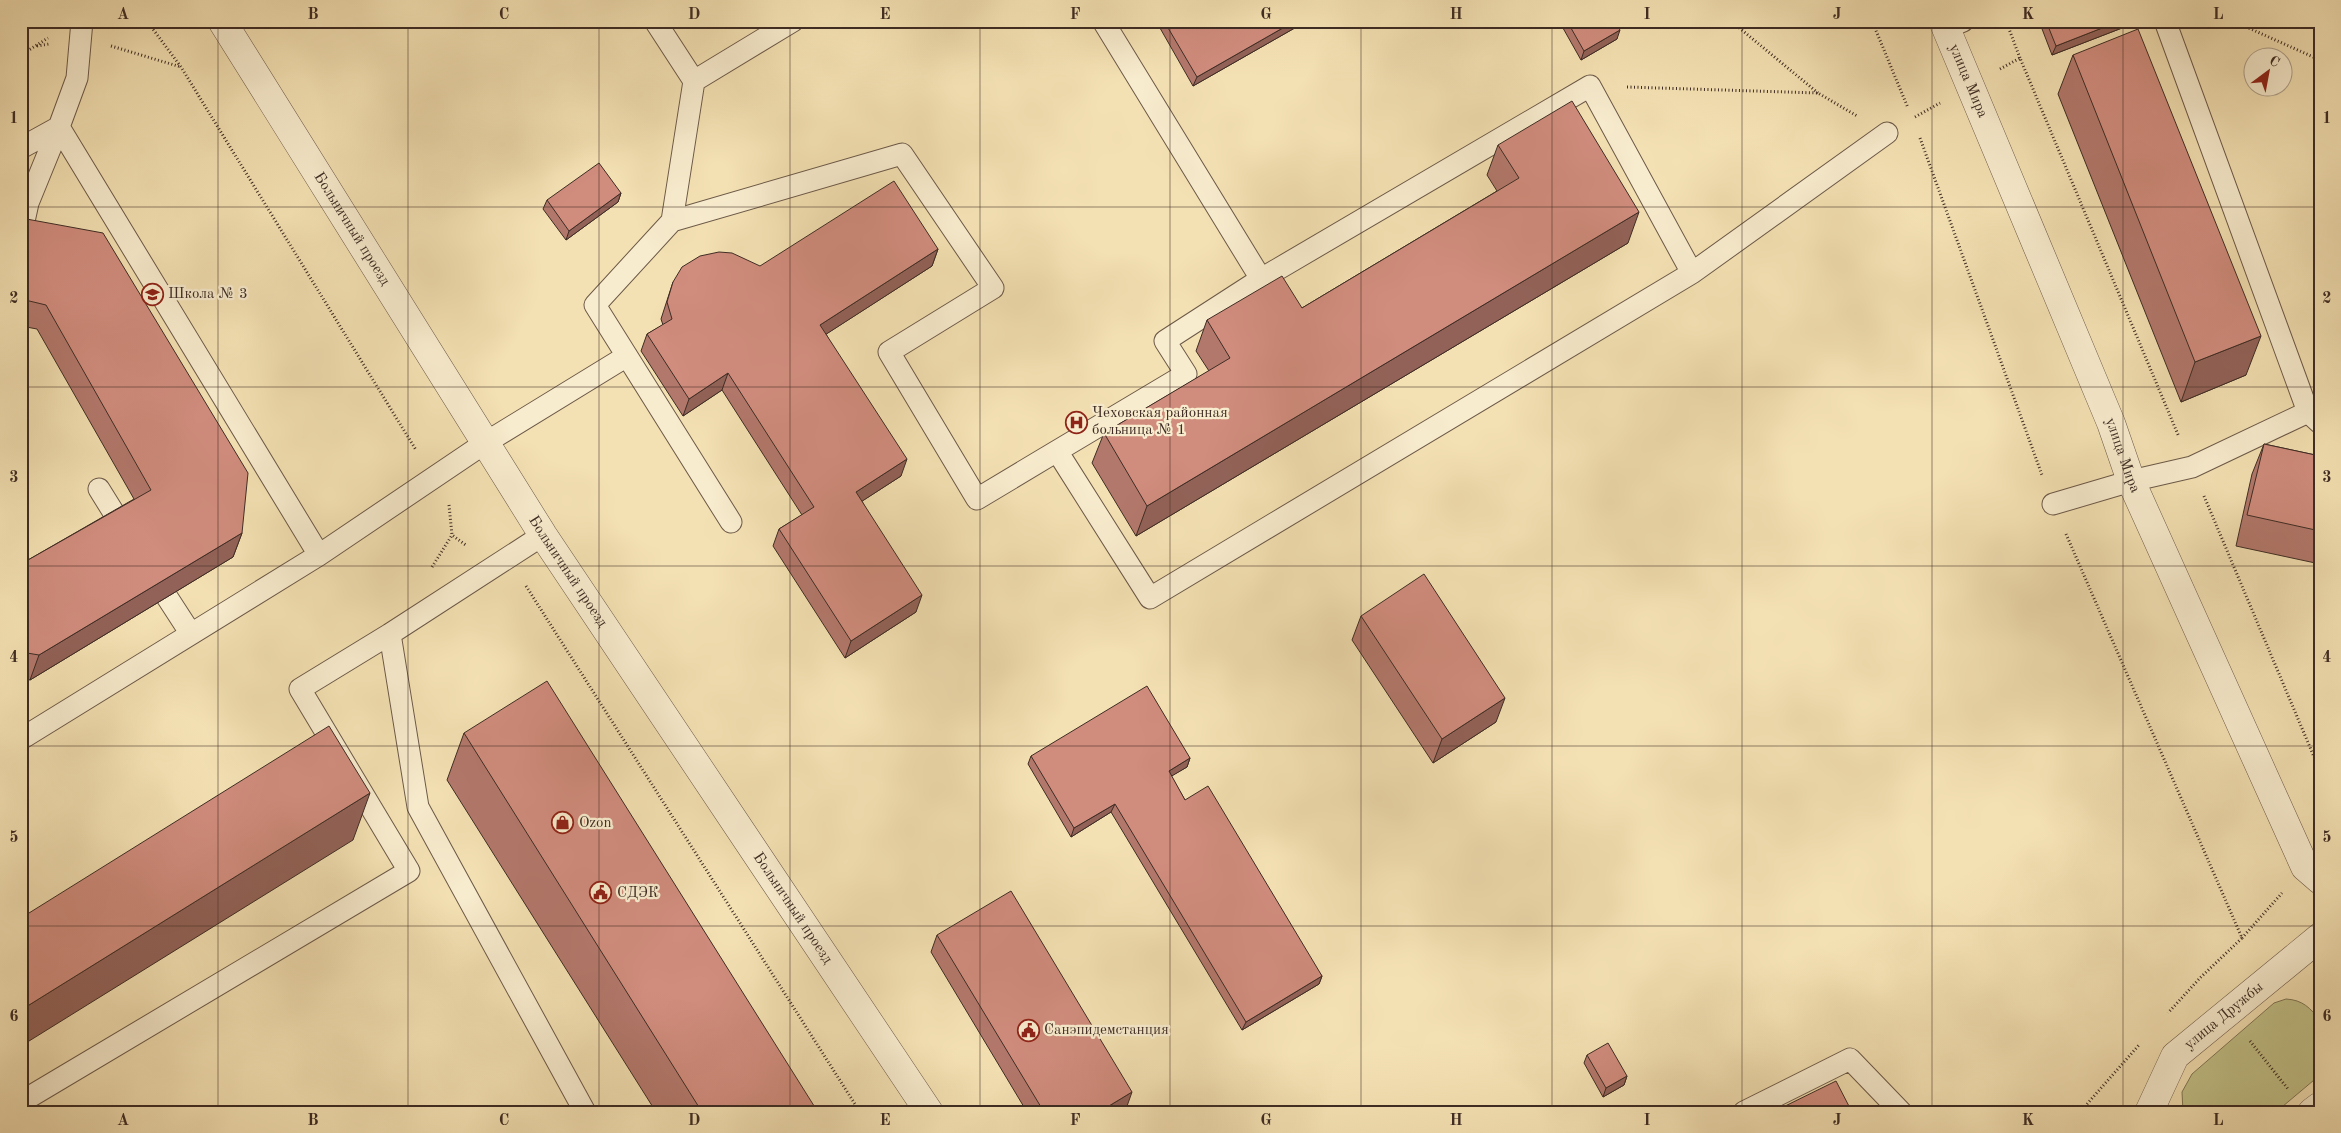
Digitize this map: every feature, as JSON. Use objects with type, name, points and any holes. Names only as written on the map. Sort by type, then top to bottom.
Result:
[{"type":"street","name":"Больничный проезд","points":[[222,21],[543,535],[924,1110]]},
{"type":"street","name":"улица Мира","points":[[1951,24],[1971,86],[2111,423],[2131,481],[2304,867],[2320,880]]},
{"type":"street","name":"улица Дружбы","points":[[2149,1112],[2175,1056],[2320,937]]},
{"type":"street","points":[[2303,1104],[2320,1106]]},
{"type":"lane","points":[[21,235],[28,203],[77,78],[82,21]]},
{"type":"lane","points":[[655,21],[694,81],[672,221]]},
{"type":"lane","points":[[694,81],[793,21]]},
{"type":"lane","points":[[1102,21],[1261,279]]},
{"type":"lane","points":[[2053,504],[2131,481],[2192,467],[2314,417],[2165,21]]},
{"type":"lane","points":[[731,522],[595,304],[672,221],[902,154],[993,288],[889,352],[977,498],[1186,374],[1165,341],[1261,279],[1590,86],[1692,273]]},
{"type":"lane","points":[[21,148],[59,127]]},
{"type":"lane","points":[[59,127],[319,555]]},
{"type":"lane","points":[[1058,451],[1150,598],[1692,273],[1887,133]]},
{"type":"lane","points":[[21,740],[319,555],[486,443],[627,356]]},
{"type":"lane","points":[[99,489],[122,526]]},
{"type":"lane","points":[[21,1102],[409,872],[300,689],[390,634],[543,535]]},
{"type":"lane","points":[[167,597],[191,634]]},
{"type":"lane","points":[[390,634],[418,806],[585,1112]]},
{"type":"lane","points":[[1744,1112],[1850,1059],[1901,1112]]},
{"type":"path","points":[[1731,21],[1818,93],[1887,133],[2020,58]]},
{"type":"path","points":[[1872,21],[1913,118],[2053,504],[2242,938],[2200,978],[2162,1020]]},
{"type":"path","points":[[2006,21],[2320,771]]},
{"type":"path","points":[[2233,21],[2320,60]]},
{"type":"path","points":[[1590,86],[1818,93]]},
{"type":"path","points":[[2200,978],[2303,1104]]},
{"type":"path","points":[[2080,1112],[2143,1041]]},
{"type":"shaded area","points":[[2286,999],[2306,1005],[2320,1020],[2320,1075],[2276,1112],[2183,1112],[2182,1092],[2192,1074],[2274,1003]]},
{"type":"building","points":[[1164,21],[1295,21],[1197,77]]},
{"type":"building","points":[[1567,21],[1614,21],[1620,30],[1584,51]]},
{"type":"building","points":[[2046,21],[2120,21],[2056,46]]},
{"type":"building","points":[[2138,29],[2261,336],[2195,362],[2073,55]]},
{"type":"building","points":[[1572,101],[1639,212],[1147,506],[1104,433],[1230,358],[1207,320],[1282,276],[1302,308],[1519,178],[1498,145]]},
{"type":"building","points":[[599,163],[621,193],[569,231],[547,200]]},
{"type":"building","points":[[894,181],[938,249],[820,325],[907,459],[856,492],[922,595],[851,641],[779,529],[814,507],[728,373],[689,399],[647,334],[672,319],[667,302],[673,282],[682,267],[700,256],[719,252],[732,253],[760,266]]},
{"type":"building","points":[[21,218],[103,233],[248,473],[242,533],[39,655],[21,652],[21,564],[151,490],[46,305],[21,299]]},
{"type":"building","points":[[2264,444],[2320,456],[2320,531],[2247,515]]},
{"type":"building","points":[[1424,574],[1505,698],[1442,739],[1361,616]]},
{"type":"building","points":[[547,681],[816,1109],[812,1112],[702,1112],[464,733]]},
{"type":"building","points":[[1147,686],[1190,758],[1169,771],[1185,800],[1208,786],[1322,976],[1246,1022],[1115,804],[1074,828],[1031,756]]},
{"type":"building","points":[[329,726],[370,793],[21,1010],[21,918]]},
{"type":"building","name":"Санэпидемстанция","points":[[1011,891],[1132,1092],[1099,1112],[1044,1112],[937,935]]},
{"type":"building","points":[[1608,1043],[1627,1076],[1606,1088],[1587,1055]]},
{"type":"building","points":[[1836,1081],[1852,1112],[1773,1112]]},
{"type":"place","name":"Школа № 3","points":[[152,294]]},
{"type":"place","name":"Чеховская районная больница № 1","points":[[1076,422]]},
{"type":"place","name":"Ozon","points":[[563,823]]},
{"type":"place","name":"СДЭК","points":[[601,893]]},
{"type":"place","name":"Санэпидемстанция","points":[[1028,1030]]}]
